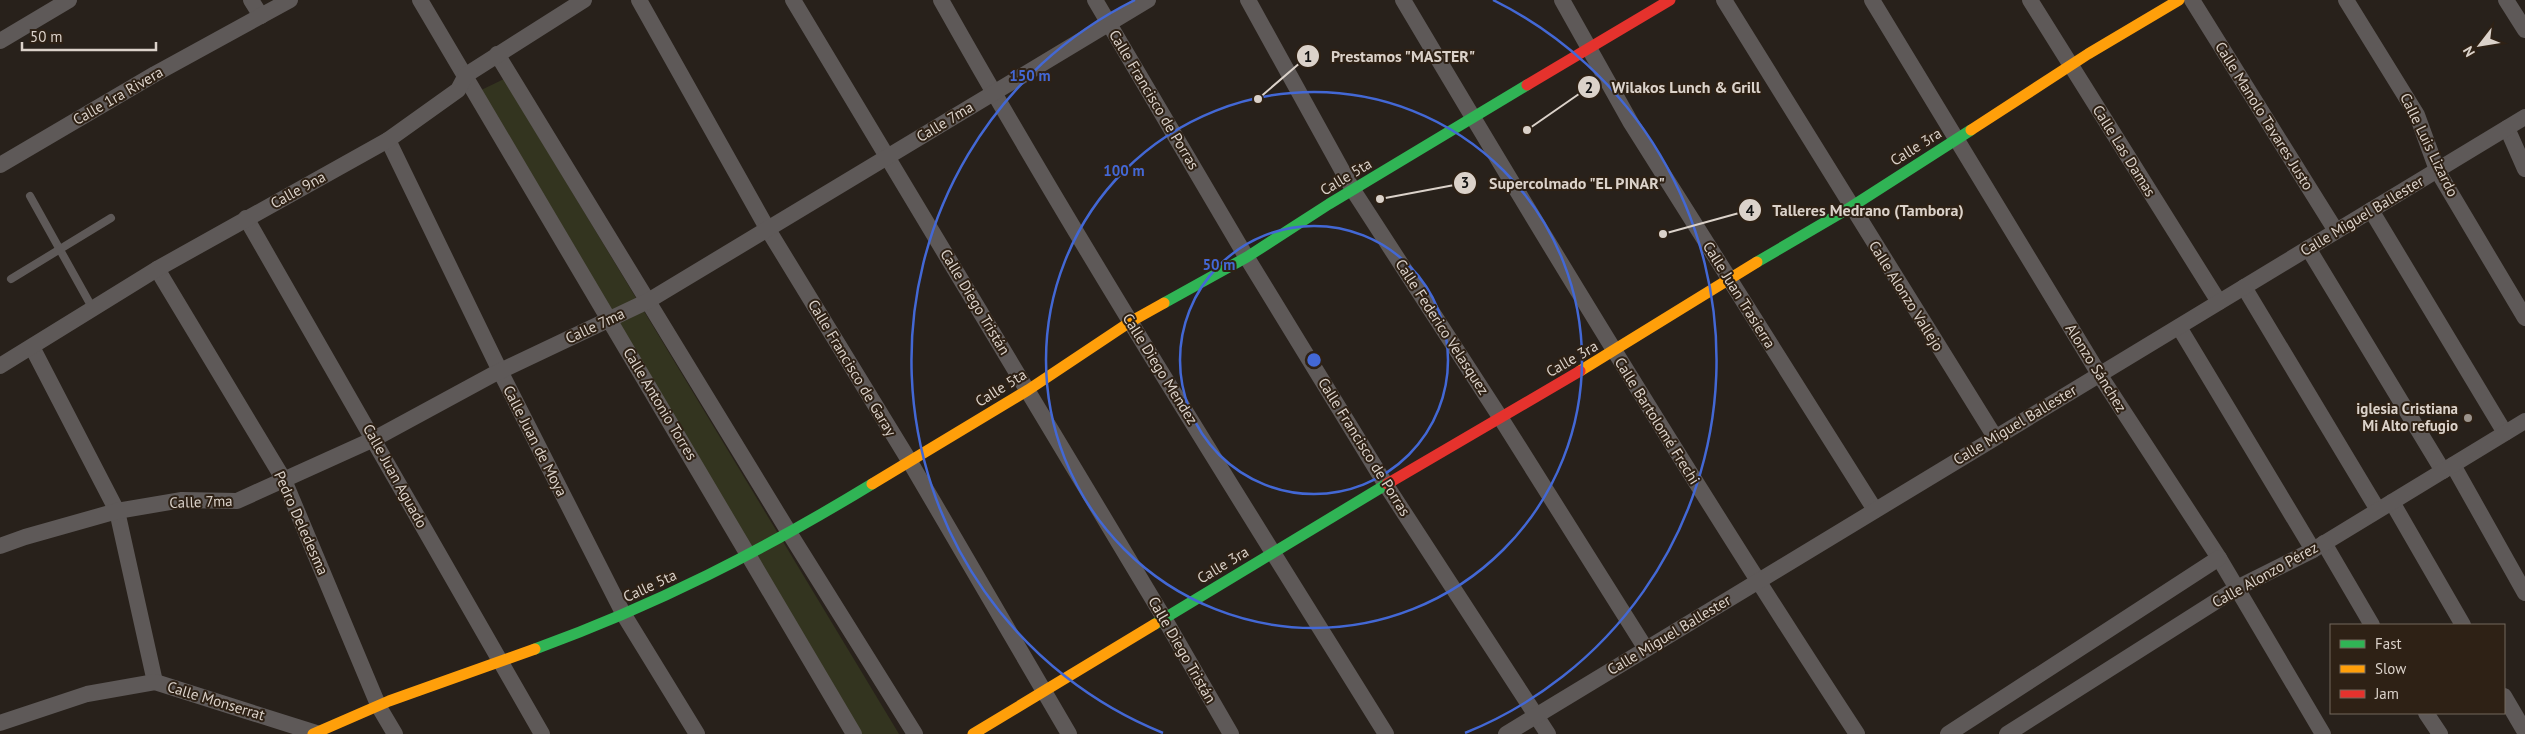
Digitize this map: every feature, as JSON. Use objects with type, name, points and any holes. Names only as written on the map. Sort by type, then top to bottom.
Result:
[{"type":"street","points":[[0,41],[69,0]]},
{"type":"street","points":[[252,0],[261,16]]},
{"type":"street","name":"Calle 1ra Rivera","points":[[0,165],[155,74],[290,0]]},
{"type":"street","name":"Calle Antonio Torres","points":[[420,0],[466,74],[751,556],[854,734]]},
{"type":"street","name":"Calle 9na","points":[[0,366],[157,269],[388,140],[458,90],[466,74],[584,0]]},
{"type":"street","name":"Calle Francisco de Garay","points":[[639,0],[767,228],[910,462],[1070,734]]},
{"type":"street","name":"Calle Diego Tristán","points":[[793,0],[1028,390],[1231,734]]},
{"type":"street","name":"Calle Diego Mendez","points":[[941,0],[993,94],[1130,322],[1386,734]]},
{"type":"street","name":"Calle Francisco de Porras","points":[[1095,0],[1247,257],[1386,485],[1548,734]]},
{"type":"street","name":"Calle 7ma","points":[[0,546],[117,511],[182,500],[237,501],[374,439],[500,371],[648,301],[1148,0]]},
{"type":"street","name":"Calle Federico Velasquez","points":[[1248,0],[1353,190],[1500,417],[1646,649]]},
{"type":"street","name":"Calle Bartolomé Frechi","points":[[1403,0],[1614,351],[1757,582],[1857,734]]},
{"type":"street","name":"Calle Juan Trasierra","points":[[1562,0],[1631,123],[1875,510]]},
{"type":"street","name":"Calle 5ta","points":[[314,733],[498,660],[624,615],[751,556],[1028,390],[1130,322],[1247,257],[1353,190],[1670,0]]},
{"type":"street","name":"Calle Alonzo Vallejo","points":[[1724,0],[1995,438]]},
{"type":"street","name":"Alonzo Sánchez","points":[[1872,0],[2099,374],[2220,558],[2323,734]]},
{"type":"street","name":"Calle Las Damas","points":[[2030,0],[2219,302]]},
{"type":"street","name":"Calle 3ra","points":[[973,734],[1273,552],[1614,351],[1729,278],[1851,206],[2070,65],[2179,0]]},
{"type":"street","name":"Calle Manolo Tavares Justo","points":[[2192,0],[2336,231]]},
{"type":"street","name":"Calle Luis Lizardo","points":[[2346,0],[2417,115],[2437,170],[2525,318]]},
{"type":"street","points":[[2506,0],[2525,30]]},
{"type":"street","points":[[497,54],[790,534],[915,734]]},
{"type":"street","name":"Calle Miguel Ballester","points":[[1506,734],[2525,117]]},
{"type":"street","points":[[2507,128],[2525,170]]},
{"type":"street","name":"Calle Juan de Moya","points":[[388,140],[500,371],[624,615],[698,734]]},
{"type":"street","points":[[2371,210],[2505,433]]},
{"type":"street","name":"Calle Juan Aguado","points":[[246,218],[542,734]]},
{"type":"street","points":[[2308,248],[2525,593]]},
{"type":"street","name":"Pedro Deledesma","points":[[157,269],[284,480],[379,707],[395,734]]},
{"type":"street","points":[[2244,287],[2378,510]]},
{"type":"street","points":[[2178,326],[2371,624]]},
{"type":"street","points":[[32,347],[117,511],[155,682]]},
{"type":"street","name":"Calle Alonzo Pérez","points":[[2007,734],[2237,588],[2319,546],[2505,433],[2523,427]]},
{"type":"street","points":[[2392,502],[2462,624]]},
{"type":"street","points":[[1948,734],[2220,558]]},
{"type":"street","name":"Calle Monserrat","points":[[0,723],[87,694],[155,682],[314,733]]},
{"type":"street","points":[[2505,698],[2524,733]]},
{"type":"street","points":[[2427,714],[2440,734]]},
{"type":"lane","points":[[30,196],[93,309]]},
{"type":"lane","points":[[11,279],[111,218]]},
{"type":"green space","points":[[504,79],[899,734],[854,734],[477,92]]},
{"type":"traffic: fast","points":[[1164,303],[1247,257],[1329,204],[1527,85]]},
{"type":"traffic: fast","points":[[1757,262],[1851,207],[1971,130]]},
{"type":"traffic: fast","points":[[535,649],[623,614],[708,575],[790,532],[872,484]]},
{"type":"traffic: fast","points":[[1155,624],[1387,484]]},
{"type":"traffic: slow","points":[[1971,130],[2088,54],[2179,0]]},
{"type":"traffic: slow","points":[[1580,371],[1757,262]]},
{"type":"traffic: slow","points":[[872,484],[1028,390],[1130,322],[1164,303]]},
{"type":"traffic: slow","points":[[973,734],[1155,624]]},
{"type":"traffic: slow","points":[[313,734],[389,701],[535,649]]},
{"type":"traffic: jam","points":[[1527,85],[1670,0]]},
{"type":"traffic: jam","points":[[1387,484],[1580,371]]},
{"type":"place","name":"Prestamos \"MASTER\"","points":[[1258,99]]},
{"type":"place","name":"Wilakos Lunch & Grill","points":[[1527,130]]},
{"type":"place","name":"Supercolmado \"EL PINAR\"","points":[[1380,199]]},
{"type":"place","name":"Talleres Medrano (Tambora)","points":[[1663,234]]},
{"type":"place","name":"iglesia Cristiana Mi Alto refugio","points":[[2468,418]]}]
